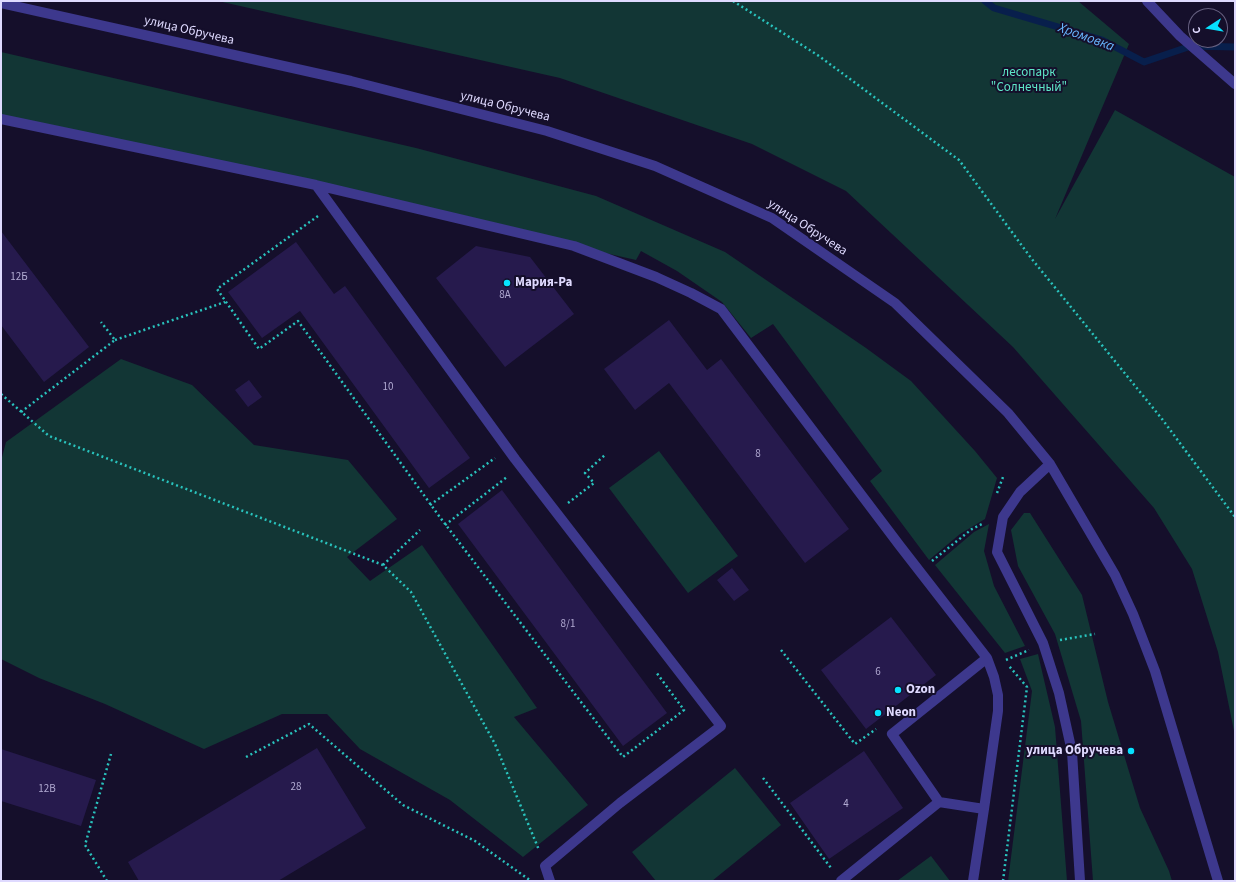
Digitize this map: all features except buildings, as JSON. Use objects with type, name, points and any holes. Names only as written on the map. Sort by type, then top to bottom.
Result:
[{"type":"street","points":[[1147,1],[1180,36],[1235,84]]},
{"type":"street","name":"улица Обручева","points":[[1,3],[351,81],[547,131],[655,166],[772,218],[895,303],[1008,413],[1050,464],[1114,575],[1133,614],[1155,671],[1218,881]]},
{"type":"street","points":[[1,119],[316,185],[574,246],[656,277],[721,309],[900,546],[987,658],[994,677],[998,695],[998,711],[972,881]]},
{"type":"street","points":[[316,185],[515,460],[721,726],[620,803],[545,866],[550,881]]},
{"type":"street","points":[[1050,464],[1020,492],[1003,517],[997,552],[1043,643],[1059,693],[1072,752],[1080,881]]},
{"type":"street","points":[[984,809],[939,802],[892,734],[987,658]]},
{"type":"street","points":[[841,881],[939,802]]},
{"type":"path","points":[[733,1],[819,56],[959,160],[1031,258],[1162,419],[1235,517]]},
{"type":"path","points":[[323,213],[217,289],[259,349],[298,322],[445,525],[623,757],[684,710],[651,666]]},
{"type":"path","points":[[21,412],[115,340],[225,302]]},
{"type":"path","points":[[101,322],[115,340]]},
{"type":"path","points":[[1,394],[49,436],[383,565],[411,592],[495,744],[545,866]]},
{"type":"path","points":[[556,512],[594,483],[585,473],[606,454]]},
{"type":"path","points":[[430,504],[495,458]]},
{"type":"path","points":[[445,525],[509,475]]},
{"type":"path","points":[[928,564],[972,529]]},
{"type":"path","points":[[383,565],[420,530]]},
{"type":"path","points":[[781,650],[855,744],[865,737]]},
{"type":"path","points":[[246,757],[309,724],[403,805],[474,841],[532,881]]},
{"type":"path","points":[[107,881],[85,845],[111,754]]},
{"type":"path","points":[[763,778],[841,881]]},
{"type":"green space","name":"лесопарк \"Солнечный\"","points":[[218,1],[1078,1],[1129,44],[1055,219],[1115,110],[1235,177],[1235,736],[1218,652],[1192,569],[1154,508],[1013,347],[846,191],[752,144],[560,78]]},
{"type":"green space","points":[[1,52],[416,148],[596,196],[725,252],[866,348],[911,381],[975,451],[997,478],[985,519],[960,534],[929,560],[870,481],[882,471],[773,324],[751,338],[722,302],[677,271],[641,251],[636,260],[1,116]]},
{"type":"green space","points":[[121,359],[192,385],[254,445],[348,460],[397,519],[347,557],[370,581],[422,545],[537,708],[514,717],[588,805],[523,857],[450,800],[360,749],[327,714],[282,714],[204,749],[105,704],[39,678],[1,659],[1,461],[6,442]]},
{"type":"green space","points":[[659,451],[738,556],[688,593],[609,488]]},
{"type":"green space","points":[[1024,513],[1030,513],[1082,595],[1108,702],[1140,808],[1169,871],[1172,881],[1093,881],[1081,721],[1055,634],[1018,566],[1011,530]]},
{"type":"green space","points":[[989,524],[984,551],[994,586],[1025,646],[1005,653],[935,565],[974,532]]},
{"type":"green space","points":[[1038,654],[1055,727],[1067,881],[1008,881],[1032,691],[1020,659]]},
{"type":"green space","points":[[735,768],[781,825],[712,881],[656,881],[632,852]]},
{"type":"green space","points":[[931,856],[950,881],[897,881]]},
{"type":"waterway","name":"Хромовка","points":[[985,1],[994,8],[1102,40],[1144,62],[1191,46],[1235,47]]},
{"type":"place","name":"Мария-Ра","points":[[507,283]]},
{"type":"place","name":"Ozon","points":[[898,690]]},
{"type":"place","name":"Neon","points":[[878,713]]},
{"type":"place","name":"улица Обручева","points":[[1131,751]]}]
